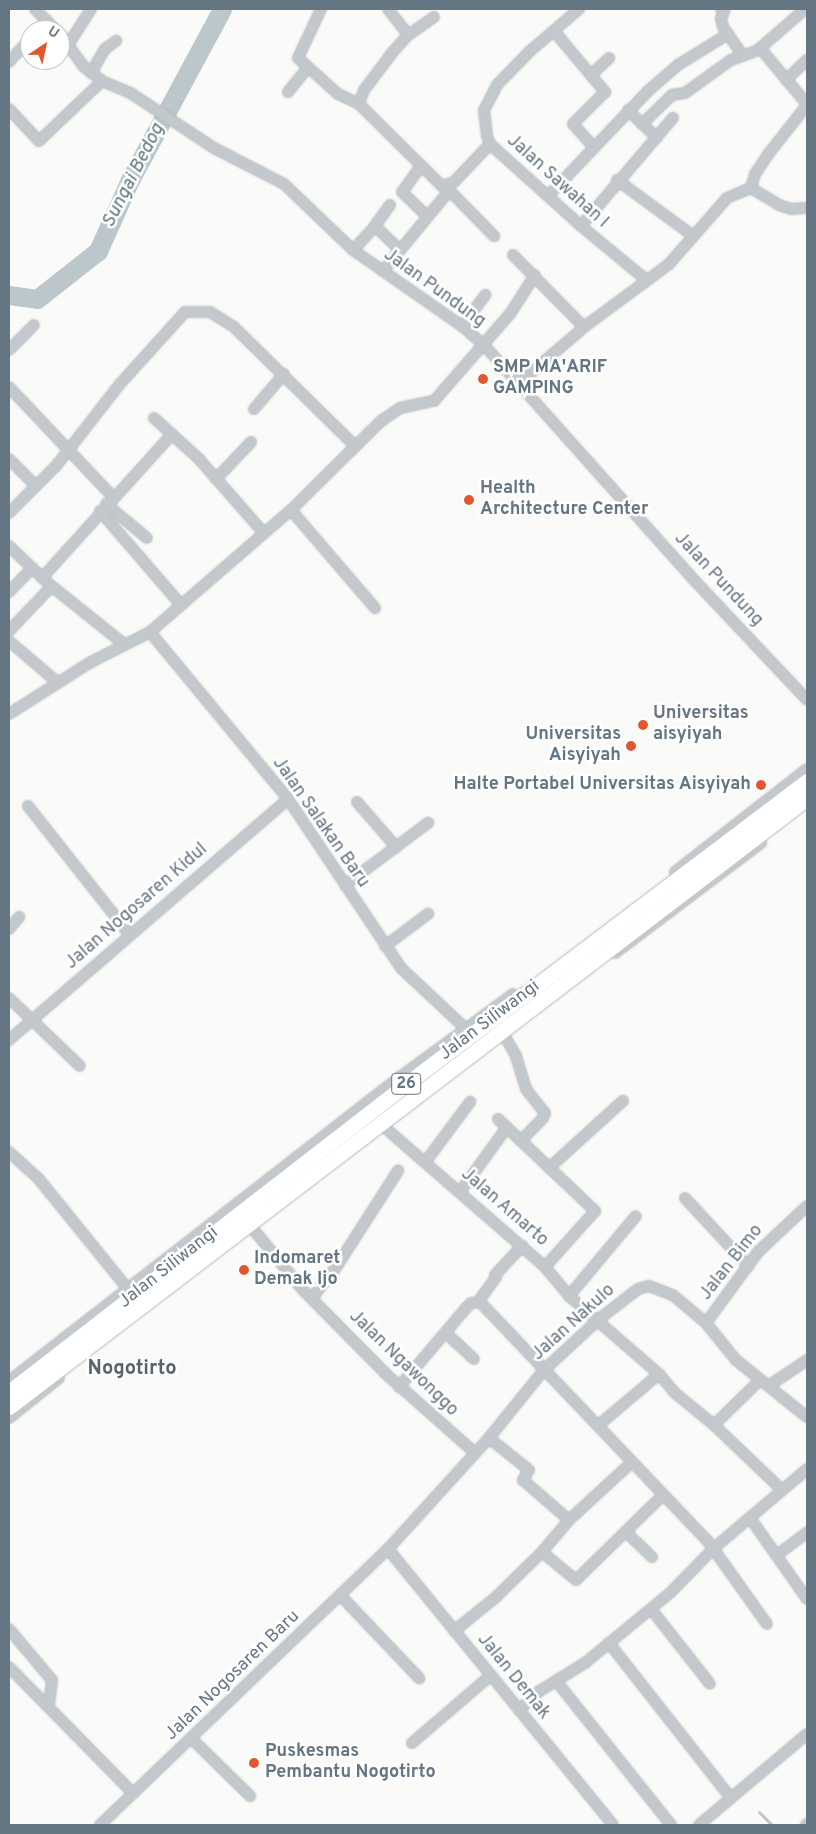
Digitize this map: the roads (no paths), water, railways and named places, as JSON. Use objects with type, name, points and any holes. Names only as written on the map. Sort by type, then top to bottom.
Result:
[{"type":"highway","name":"Jalan Siliwangi","points":[[187,1262],[402,1081],[807,781]]},
{"type":"highway","name":"Jalan Siliwangi","points":[[9,1407],[75,1348],[187,1262],[807,798]]},
{"type":"highway","name":"Jalan Siliwangi","points":[[9,1392],[75,1348]]},
{"type":"street","points":[[36,9],[47,20]]},
{"type":"street","points":[[70,42],[90,9]]},
{"type":"street","points":[[321,9],[298,55],[308,67],[338,94],[359,104],[494,236]]},
{"type":"street","points":[[388,9],[408,35]]},
{"type":"street","name":"Jalan Sawahan I","points":[[579,9],[509,72],[486,102],[484,111],[490,144],[549,195],[581,226],[645,279]]},
{"type":"street","points":[[642,124],[672,94],[685,93],[742,54],[760,48],[805,9]]},
{"type":"street","points":[[723,10],[721,21],[742,54]]},
{"type":"street","points":[[359,104],[364,90],[408,35],[434,17]]},
{"type":"street","points":[[554,32],[605,93],[573,124],[593,146]]},
{"type":"street","points":[[549,195],[628,110],[678,65],[728,34]]},
{"type":"street","points":[[91,73],[105,49],[116,41]]},
{"type":"street","name":"Jalan Pundung","points":[[70,47],[91,73],[102,82],[132,94],[196,137],[284,184],[353,250],[462,326],[484,345],[695,581],[807,700]]},
{"type":"street","points":[[751,188],[755,174],[807,105],[760,48]]},
{"type":"street","points":[[9,62],[20,50]]},
{"type":"street","points":[[590,74],[609,58]]},
{"type":"street","points":[[786,80],[807,60]]},
{"type":"street","points":[[288,92],[308,67]]},
{"type":"street","points":[[9,109],[39,141],[102,82]]},
{"type":"street","points":[[628,110],[657,138]]},
{"type":"street","points":[[581,226],[617,180],[657,138],[673,118]]},
{"type":"street","points":[[383,271],[399,248],[447,189],[490,144]]},
{"type":"street","points":[[421,166],[402,192],[426,215]]},
{"type":"street","points":[[617,180],[692,235]]},
{"type":"street","points":[[751,188],[779,205],[792,209],[807,208]]},
{"type":"street","points":[[519,383],[584,327],[645,279],[669,264],[692,235],[727,198],[751,188]]},
{"type":"street","points":[[353,250],[375,226],[390,205]]},
{"type":"street","points":[[375,226],[399,248]]},
{"type":"street","points":[[513,255],[584,327]]},
{"type":"street","points":[[9,714],[57,682],[124,644],[150,632],[263,532],[291,510],[354,446],[400,408],[434,401],[514,309],[534,276]]},
{"type":"street","points":[[462,326],[485,295]]},
{"type":"street","points":[[9,512],[69,451],[93,416],[185,312],[201,311],[218,316],[244,336],[354,446]]},
{"type":"street","points":[[9,350],[34,326]]},
{"type":"street","points":[[254,409],[284,374]]},
{"type":"street","points":[[9,387],[69,451],[181,605]]},
{"type":"street","points":[[154,418],[216,479],[263,532]]},
{"type":"street","points":[[42,578],[106,504],[172,434]]},
{"type":"street","points":[[216,479],[251,442]]},
{"type":"street","points":[[9,459],[36,486]]},
{"type":"street","points":[[106,504],[147,538]]},
{"type":"street","points":[[291,510],[375,608]]},
{"type":"street","points":[[9,546],[51,586],[124,644]]},
{"type":"street","points":[[9,592],[32,568]]},
{"type":"street","points":[[9,631],[51,586]]},
{"type":"street","name":"Jalan Salakan Baru","points":[[150,632],[288,799],[400,968],[466,1029]]},
{"type":"street","points":[[9,641],[57,682]]},
{"type":"street","points":[[402,1081],[466,1029],[584,942],[807,769]]},
{"type":"street","name":"Jalan Nogosaren Kidul","points":[[9,1040],[288,799]]},
{"type":"street","points":[[357,802],[396,847]]},
{"type":"street","points":[[28,806],[130,935]]},
{"type":"street","points":[[10,1377],[128,1289],[253,1229],[383,1126],[807,807]]},
{"type":"street","points":[[345,885],[428,823]]},
{"type":"street","points":[[385,946],[428,914]]},
{"type":"street","points":[[9,928],[20,917]]},
{"type":"street","points":[[9,998],[34,1019],[80,1066]]},
{"type":"street","points":[[504,1035],[516,1056],[526,1089],[545,1113],[544,1118],[521,1141]]},
{"type":"street","points":[[549,1168],[623,1101]]},
{"type":"street","points":[[426,1161],[470,1102]]},
{"type":"street","points":[[498,1119],[589,1204],[595,1213],[546,1267]]},
{"type":"street","name":"Jalan Amarto","points":[[383,1126],[426,1161],[546,1267],[568,1296],[659,1374],[675,1393],[714,1425],[782,1490]]},
{"type":"street","points":[[460,1192],[507,1127]]},
{"type":"street","points":[[9,1152],[38,1178],[128,1289]]},
{"type":"street","points":[[312,1298],[335,1269],[398,1171]]},
{"type":"street","points":[[685,1198],[748,1266]]},
{"type":"street","name":"Jalan Bimo","points":[[706,1323],[748,1266],[783,1225],[807,1206]]},
{"type":"street","points":[[568,1296],[636,1216]]},
{"type":"street","name":"Jalan Ngawonggo","points":[[253,1229],[312,1298],[399,1387],[474,1452]]},
{"type":"street","points":[[478,1302],[496,1277],[495,1275],[522,1246]]},
{"type":"street","points":[[9,1418],[187,1262]]},
{"type":"street","name":"Jalan Nakulo","points":[[388,1550],[474,1452],[489,1438],[543,1371],[598,1320],[638,1289],[649,1286],[673,1295],[706,1323],[736,1360],[760,1380],[770,1385],[807,1417]]},
{"type":"street","points":[[399,1387],[471,1303],[478,1302],[485,1306],[543,1371],[600,1424],[631,1463],[714,1548],[767,1624]]},
{"type":"street","points":[[446,1333],[474,1359]]},
{"type":"street","points":[[770,1385],[807,1360]]},
{"type":"street","points":[[600,1424],[659,1374]]},
{"type":"street","points":[[714,1425],[760,1380]]},
{"type":"street","points":[[489,1438],[529,1470],[523,1480],[569,1520]]},
{"type":"street","points":[[454,1630],[542,1552],[569,1520],[631,1463]]},
{"type":"street","points":[[519,1710],[538,1692],[557,1682],[651,1609],[714,1548],[807,1469]]},
{"type":"street","points":[[542,1552],[576,1580],[662,1496]]},
{"type":"street","points":[[750,1518],[806,1594]]},
{"type":"street","points":[[626,1532],[652,1557]]},
{"type":"street","points":[[777,1556],[807,1532]]},
{"type":"street","name":"Jalan Nogosaren Baru","points":[[100,1825],[388,1550]]},
{"type":"street","name":"Jalan Demak","points":[[388,1550],[613,1825]]},
{"type":"street","points":[[340,1595],[419,1678]]},
{"type":"street","points":[[651,1609],[710,1684]]},
{"type":"street","points":[[9,1629],[52,1680],[49,1706]]},
{"type":"street","points":[[610,1642],[731,1798]]},
{"type":"street","points":[[9,1666],[133,1793]]},
{"type":"street","points":[[412,1743],[491,1675]]},
{"type":"street","points":[[557,1682],[672,1825]]},
{"type":"street","points":[[699,1825],[807,1734]]},
{"type":"street","points":[[191,1738],[250,1796]]},
{"type":"waterway","name":"Sungai Bedog","points":[[9,295],[37,299],[98,251],[130,180],[222,9]]},
{"type":"waterway","points":[[759,1812],[772,1825]]},
{"type":"place","name":"SMP MA'ARIF GAMPING","points":[[483,379]]},
{"type":"place","name":"Health Architecture Center","points":[[469,500]]},
{"type":"place","name":"Universitas aisyiyah","points":[[643,725]]},
{"type":"place","name":"Universitas Aisyiyah","points":[[631,746]]},
{"type":"place","name":"Halte Portabel Universitas Aisyiyah","points":[[761,785]]},
{"type":"place","name":"Indomaret Demak Ijo","points":[[244,1270]]},
{"type":"place","name":"Puskesmas Pembantu Nogotirto","points":[[254,1763]]},
{"type":"district","name":"Nogotirto","points":[[132,1369]]}]
